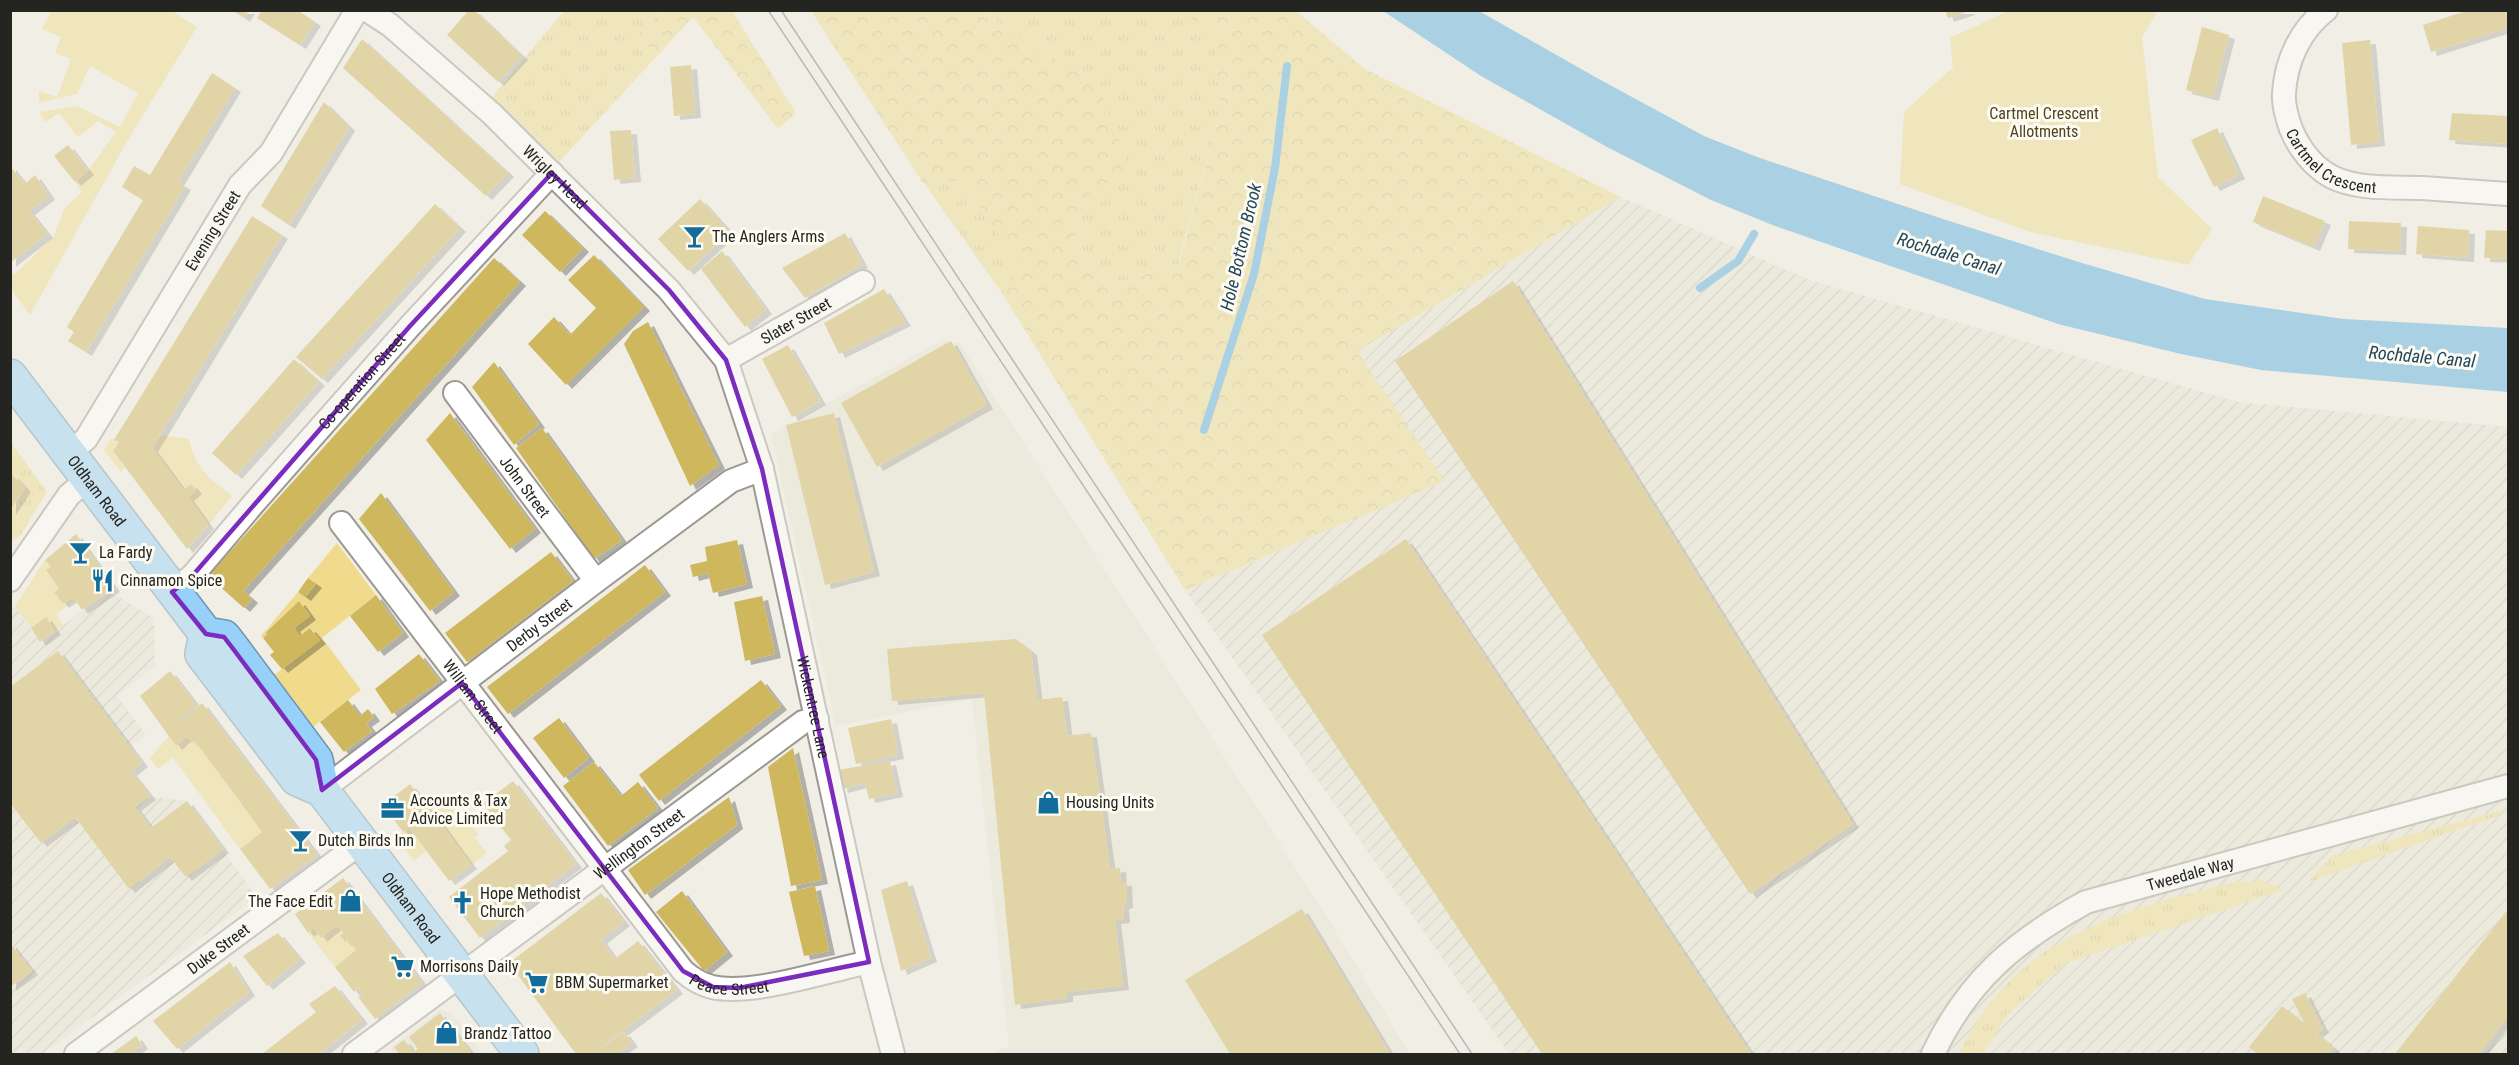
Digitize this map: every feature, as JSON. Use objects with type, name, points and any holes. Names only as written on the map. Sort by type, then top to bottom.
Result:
[{"type":"highway","name":"Oldham Road","points":[[10,376],[206,634],[202,654],[297,779],[322,790],[522,1054]]},
{"type":"street","name":"Evening Street","points":[[10,580],[69,495],[86,439],[240,185],[271,153],[357,10]]},
{"type":"street","name":"Wrigley Head","points":[[367,10],[396,18],[669,290],[726,360]]},
{"type":"street","name":"Cartmel Crescent","points":[[2326,10],[2308,28],[2297,44],[2285,80],[2283,100],[2288,120],[2296,140],[2309,158],[2332,177],[2358,185],[2508,194]]},
{"type":"street","name":"Co-operation Street","points":[[172,592],[193,576],[410,326],[552,173]]},
{"type":"street","name":"Slater Street","points":[[726,360],[863,282]]},
{"type":"street","name":"Wickentree Lane","points":[[726,360],[762,469],[869,962],[893,1054]]},
{"type":"street","name":"John Street","points":[[455,393],[596,580]]},
{"type":"street","name":"Derby Street","points":[[322,790],[596,580],[731,481],[762,469]]},
{"type":"street","name":"William Street","points":[[341,523],[604,868]]},
{"type":"street","name":"Wellington Street","points":[[354,1054],[803,722],[817,719]]},
{"type":"street","name":"Tweedale Way","points":[[1933,1054],[1954,1013],[1991,969],[2014,947],[2086,902],[2508,786]]},
{"type":"street","name":"Duke Street","points":[[76,1054],[362,842]]},
{"type":"street","name":"Peace Street","points":[[604,868],[683,971],[697,982],[713,987],[739,988],[869,962]]},
{"type":"highlighted area","points":[[552,173],[669,290],[726,360],[762,469],[869,962],[739,988],[713,987],[683,971],[462,683],[322,790],[316,760],[234,650],[224,637],[206,634],[172,592],[193,575],[410,326]]},
{"type":"shaded area","points":[[1621,197],[1809,280],[2238,402],[2508,427],[2508,1054],[1509,1054],[1185,590],[1444,481],[1357,351]]},
{"type":"shaded area","points":[[943,340],[960,343],[1333,927],[1410,1054],[990,1054],[1009,1046],[972,699],[836,726],[771,434]]},
{"type":"shaded area","points":[[109,592],[154,618],[155,666],[117,696],[146,734],[131,747],[142,763],[132,772],[150,796],[187,801],[257,897],[42,1054],[11,1054],[10,610],[15,606],[40,642]]},
{"type":"shaded area","points":[[440,1010],[450,1012],[483,1054],[394,1054],[390,1048]]},
{"type":"green space","name":"Cartmel Crescent Allotments","points":[[2010,10],[2158,11],[2142,37],[2158,177],[2212,229],[2188,265],[2030,232],[1900,184],[1904,112],[1953,67],[1950,38]]},
{"type":"green space","points":[[51,11],[172,11],[197,27],[129,138],[30,315],[11,289],[11,274],[15,274],[54,236],[64,209],[82,192],[75,182],[88,171],[116,132],[98,121],[78,137],[59,113],[45,122],[39,112],[77,106],[120,127],[138,93],[90,66],[77,94],[39,103],[39,91],[57,97],[71,59],[55,53],[61,37],[42,29]]},
{"type":"green space","points":[[564,11],[662,11],[638,34],[657,56],[559,162],[492,97]]},
{"type":"green space","points":[[662,11],[732,11],[796,113],[778,129],[693,17],[657,56],[638,34]]},
{"type":"green space","points":[[811,11],[983,11],[1012,33],[1098,86],[1130,168],[1079,201],[1075,246],[1107,286],[1179,264],[1220,113],[1215,30],[1196,24],[1185,11],[1296,11],[1365,69],[1621,197],[1357,351],[1445,481],[1185,590],[1004,296],[1019,266],[964,181],[923,183]]},
{"type":"green space","points":[[983,11],[1214,11],[1220,113],[1178,264],[1107,286],[1075,246],[1079,201],[1012,33]]},
{"type":"green space","points":[[964,181],[1020,266],[1004,296],[924,183]]},
{"type":"green space","points":[[161,435],[189,439],[191,449],[204,472],[232,496],[208,525],[188,497],[196,490],[191,484],[183,490],[152,448]]},
{"type":"green space","points":[[111,438],[119,442],[113,451],[125,468],[121,472],[104,450]]},
{"type":"green space","points":[[11,443],[47,492],[20,536],[11,541],[11,511],[25,488],[14,475],[11,477]]},
{"type":"green space","points":[[337,543],[376,595],[322,638],[361,690],[313,727],[273,676],[319,640],[311,628],[300,636],[294,628],[310,615],[299,601],[266,631],[267,634],[263,638],[261,636],[298,592],[306,597],[316,584],[308,578]]},
{"type":"green space","points":[[45,560],[51,567],[46,570],[59,589],[55,593],[63,604],[73,597],[75,600],[56,614],[63,625],[55,631],[46,618],[31,628],[15,606]]},
{"type":"green space","points":[[169,736],[176,745],[187,736],[192,743],[195,741],[262,832],[240,849],[173,758],[158,769],[150,758]]},
{"type":"green space","points":[[450,798],[479,835],[475,838],[487,853],[471,865],[433,813],[410,829],[426,851],[414,861],[396,837]]},
{"type":"green space","points":[[2499,811],[2500,815],[2308,882],[2334,854],[2340,856],[2346,852]]},
{"type":"green space","points":[[2256,878],[2283,890],[2066,963],[2008,1014],[1983,1054],[1959,1054],[1983,1013],[2010,981],[2041,955],[2076,934],[2152,904],[2237,881],[2254,883]]},
{"type":"green space","points":[[337,925],[343,933],[340,935],[345,942],[348,940],[356,950],[335,967],[308,933],[314,928],[321,938]]},
{"type":"water","name":"Rochdale Canal","points":[[1383,11],[1479,11],[1704,136],[1757,157],[1946,220],[2205,299],[2344,319],[2508,328],[2508,392],[2261,370],[2181,354],[2058,324],[1775,226],[1711,200],[1607,147],[1481,76]]},
{"type":"building","points":[[232,10],[249,10],[244,18]]},
{"type":"building","points":[[262,10],[297,10],[315,22],[300,45],[257,18]]},
{"type":"building","points":[[469,10],[474,10],[522,56],[498,82],[447,35]]},
{"type":"building","points":[[1945,10],[1969,10],[1969,11],[1948,18]]},
{"type":"building","points":[[2469,10],[2508,10],[2508,28],[2431,52],[2423,25]]},
{"type":"building","points":[[2202,27],[2229,35],[2213,97],[2186,90]]},
{"type":"building","points":[[362,39],[508,173],[486,196],[343,68]]},
{"type":"building","points":[[2370,40],[2379,142],[2351,145],[2342,43]]},
{"type":"building","points":[[691,65],[695,114],[674,116],[670,67]]},
{"type":"building","points":[[212,73],[235,88],[178,182],[185,186],[86,352],[68,341],[74,332],[67,327],[143,200],[122,187],[134,166],[150,175]]},
{"type":"building","points":[[324,102],[349,127],[289,225],[261,206]]},
{"type":"building","points":[[2452,113],[2508,116],[2508,144],[2449,140]]},
{"type":"building","points":[[2217,128],[2239,175],[2214,187],[2191,140]]},
{"type":"building","points":[[631,130],[635,178],[614,180],[610,131]]},
{"type":"building","points":[[68,145],[88,171],[75,182],[54,156]]},
{"type":"building","points":[[10,166],[25,184],[35,175],[49,196],[29,211],[47,234],[10,263]]},
{"type":"building","points":[[2263,196],[2325,221],[2314,247],[2253,222]]},
{"type":"building","name":"The Anglers Arms","points":[[700,199],[730,232],[688,271],[658,239]]},
{"type":"building","points":[[435,204],[460,228],[322,379],[296,357]]},
{"type":"building","points":[[545,211],[583,248],[560,272],[522,235]]},
{"type":"building","points":[[252,216],[282,235],[152,448],[183,490],[191,484],[196,490],[188,497],[208,525],[187,549],[113,451],[119,442],[114,440]]},
{"type":"building","points":[[2349,221],[2401,223],[2400,251],[2348,249]]},
{"type":"building","points":[[2418,226],[2469,230],[2468,258],[2416,254]]},
{"type":"building","points":[[2486,230],[2508,231],[2508,259],[2484,258]]},
{"type":"building","points":[[845,233],[862,264],[805,298],[782,268]]},
{"type":"building","points":[[722,251],[766,310],[745,327],[701,269]]},
{"type":"building","points":[[594,255],[644,307],[566,385],[528,344],[554,317],[570,335],[596,308],[568,280]]},
{"type":"building","points":[[494,258],[520,282],[243,591],[252,599],[244,608],[208,576]]},
{"type":"building","points":[[1513,281],[1853,824],[1750,894],[1395,361]]},
{"type":"building","points":[[884,289],[905,322],[839,354],[824,323]]},
{"type":"building","points":[[648,322],[719,465],[690,486],[624,344],[633,331]]},
{"type":"building","points":[[951,341],[987,405],[877,467],[841,403]]},
{"type":"building","points":[[788,345],[820,401],[792,417],[762,359]]},
{"type":"building","points":[[294,359],[319,382],[236,475],[212,453]]},
{"type":"building","points":[[494,362],[539,424],[514,445],[472,387]]},
{"type":"building","points":[[450,413],[535,529],[510,549],[426,440]]},
{"type":"building","points":[[834,413],[874,572],[825,585],[786,425]]},
{"type":"building","points":[[542,428],[622,540],[594,559],[516,448]]},
{"type":"building","points":[[13,475],[25,488],[10,511],[10,477]]},
{"type":"building","points":[[381,493],[454,592],[430,611],[359,519]]},
{"type":"building","points":[[76,534],[114,588],[82,610],[73,597],[63,604],[54,592],[59,589],[46,570],[51,567],[45,560]]},
{"type":"building","points":[[1406,539],[1751,1054],[1542,1054],[1262,635]]},
{"type":"building","points":[[737,540],[747,584],[713,593],[708,573],[693,577],[690,565],[707,561],[705,547]]},
{"type":"building","points":[[551,552],[573,581],[467,662],[445,633]]},
{"type":"building","points":[[645,565],[665,592],[508,714],[487,687]]},
{"type":"building","points":[[308,578],[316,584],[305,597],[298,592]]},
{"type":"building","points":[[376,595],[403,633],[378,652],[350,616]]},
{"type":"building","points":[[762,596],[775,654],[745,661],[734,602]]},
{"type":"building","points":[[299,601],[310,616],[294,628],[300,636],[310,628],[320,640],[282,669],[270,655],[274,652],[263,638],[266,632]]},
{"type":"building","points":[[46,617],[55,631],[40,642],[31,628]]},
{"type":"building","name":"Housing Units","points":[[1016,639],[1031,651],[1037,700],[1062,697],[1067,736],[1091,733],[1110,869],[1120,868],[1121,882],[1126,882],[1127,904],[1123,905],[1124,919],[1115,920],[1123,986],[1067,992],[1067,998],[1015,1005],[984,693],[892,701],[887,649]]},
{"type":"building","points":[[58,651],[142,763],[131,772],[150,796],[135,807],[151,828],[187,801],[223,849],[186,877],[170,857],[129,889],[75,817],[41,843],[10,803],[10,687]]},
{"type":"building","points":[[419,654],[440,681],[392,714],[375,689]]},
{"type":"building","points":[[170,671],[197,706],[180,720],[182,723],[202,703],[317,855],[270,889],[240,849],[262,832],[195,741],[192,743],[187,736],[176,746],[140,696]]},
{"type":"building","points":[[761,680],[781,706],[659,801],[639,775]]},
{"type":"building","points":[[348,700],[360,716],[368,709],[374,717],[366,723],[372,731],[344,752],[320,722]]},
{"type":"building","points":[[559,718],[589,758],[564,778],[533,738]]},
{"type":"building","points":[[891,719],[898,755],[856,764],[848,728]]},
{"type":"building","points":[[793,748],[822,880],[791,886],[768,767]]},
{"type":"building","points":[[890,761],[897,793],[869,799],[865,783],[842,789],[838,770]]},
{"type":"building","points":[[594,762],[621,796],[638,782],[658,808],[608,846],[563,786]]},
{"type":"building","points":[[513,781],[576,864],[480,938],[449,897],[508,851],[504,846],[511,840],[483,804]]},
{"type":"building","points":[[410,784],[431,812],[403,832],[383,805]]},
{"type":"building","points":[[729,797],[737,825],[645,895],[628,870]]},
{"type":"building","points":[[433,813],[471,865],[449,881],[410,829]]},
{"type":"building","points":[[343,878],[422,983],[375,1019],[358,997],[363,994],[358,988],[354,992],[335,967],[356,950],[348,940],[345,942],[340,935],[343,933],[337,925],[321,938],[314,928],[308,933],[295,914]]},
{"type":"building","points":[[907,881],[931,958],[901,971],[881,890]]},
{"type":"building","points":[[815,886],[829,951],[804,956],[789,892]]},
{"type":"building","points":[[682,891],[727,952],[704,971],[656,912]]},
{"type":"building","points":[[601,893],[624,922],[601,940],[615,959],[638,941],[677,990],[592,1054],[576,1054],[509,963]]},
{"type":"building","points":[[1302,909],[1390,1054],[1230,1054],[1185,980]]},
{"type":"building","points":[[2508,909],[2508,1017],[2479,1054],[2395,1054]]},
{"type":"building","points":[[278,933],[300,959],[267,986],[243,956]]},
{"type":"building","points":[[10,943],[32,971],[10,987]]},
{"type":"building","points":[[230,962],[249,992],[177,1049],[153,1021]]},
{"type":"building","points":[[335,986],[362,1020],[319,1054],[262,1054],[316,1012],[309,1004]]},
{"type":"building","points":[[2305,993],[2323,1029],[2316,1033],[2334,1048],[2329,1054],[2258,1054],[2249,1047],[2282,1006],[2305,1024],[2292,999]]},
{"type":"building","points":[[440,1013],[472,1054],[417,1054],[414,1052],[418,1049],[409,1037]]},
{"type":"building","points":[[624,1032],[632,1043],[619,1052],[621,1054],[593,1054]]},
{"type":"building","points":[[136,1036],[142,1045],[134,1051],[137,1054],[111,1054]]},
{"type":"building","points":[[404,1040],[415,1054],[399,1054],[394,1047]]},
{"type":"waterway","name":"Hole Bottom Brook","points":[[1204,430],[1254,274],[1275,168],[1287,66]]},
{"type":"waterway","points":[[1700,288],[1738,261],[1754,234]]},
{"type":"tram line","points":[[768,10],[1460,1054]]},
{"type":"tram line","points":[[781,10],[1472,1054]]},
{"type":"place","name":"The Anglers Arms","points":[[694,236]]},
{"type":"place","name":"La Fardy","points":[[81,552]]},
{"type":"place","name":"Cinnamon Spice","points":[[102,580]]},
{"type":"place","name":"Housing Units","points":[[1048,802]]},
{"type":"place","name":"Accounts & Tax Advice Limited","points":[[392,809]]},
{"type":"place","name":"Dutch Birds Inn","points":[[300,840]]},
{"type":"place","name":"The Face Edit","points":[[351,901]]},
{"type":"place","name":"Hope Methodist Church","points":[[462,902]]},
{"type":"place","name":"Morrisons Daily","points":[[402,966]]},
{"type":"place","name":"BBM Supermarket","points":[[537,982]]},
{"type":"place","name":"Brandz Tattoo","points":[[446,1033]]}]
